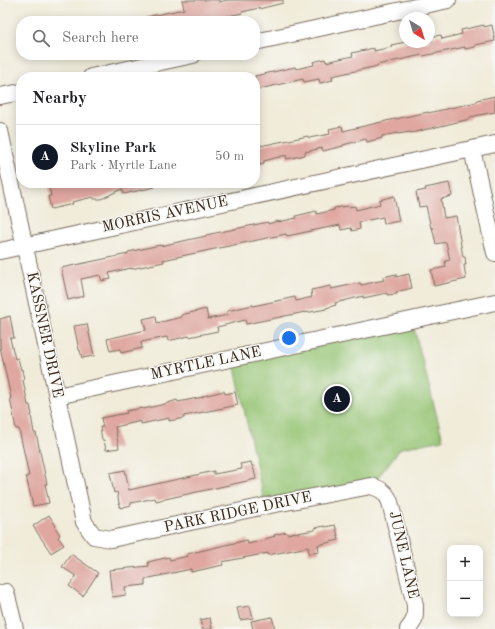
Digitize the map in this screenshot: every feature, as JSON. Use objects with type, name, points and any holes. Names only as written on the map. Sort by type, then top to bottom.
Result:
[{"type":"street","points":[[260,41],[448,0]]},
{"type":"street","points":[[114,72],[170,60]]},
{"type":"street","points":[[0,96],[16,93]]},
{"type":"street","name":"KASSNER DRIVE","points":[[0,131],[84,522],[94,536]]},
{"type":"street","name":"MORRIS AVENUE","points":[[0,251],[495,144]]},
{"type":"street","points":[[472,149],[495,253]]},
{"type":"street","name":"MYRTLE LANE","points":[[57,396],[495,302]]},
{"type":"street","name":"PARK RIDGE DRIVE","points":[[94,536],[111,539],[266,506],[371,486],[382,490]]},
{"type":"street","name":"JUNE LANE","points":[[382,490],[388,496],[390,502],[415,605],[415,615],[410,626]]},
{"type":"street","points":[[0,594],[6,592],[15,629]]},
{"type":"green space","points":[[412,320],[443,440],[401,448],[371,486],[265,506],[233,358]]},
{"type":"building","points":[[182,0],[219,0],[219,2],[228,0],[283,0],[283,3],[229,16],[151,16],[184,9]]},
{"type":"building","points":[[484,25],[484,27],[492,25],[495,41],[475,45],[475,47],[465,49],[465,47],[377,65],[378,66],[332,76],[333,80],[320,83],[319,79],[304,82],[303,79],[260,89],[260,75],[295,67],[296,69],[314,65],[313,62],[325,59],[326,62],[353,56],[352,53],[374,48],[374,51],[392,47],[391,45],[399,43],[399,48],[435,48],[435,36],[441,35],[442,39],[462,34],[461,30]]},
{"type":"building","points":[[495,96],[495,112],[470,117],[470,119],[411,133],[398,133],[382,136],[382,138],[367,142],[366,139],[323,151],[322,148],[305,152],[305,155],[287,159],[286,155],[264,161],[264,164],[260,165],[260,146],[308,136],[309,138],[330,134],[329,129],[342,126],[343,131],[477,102],[477,100]]},
{"type":"building","points":[[449,183],[452,196],[441,199],[444,218],[456,216],[463,257],[465,257],[466,265],[464,265],[466,279],[434,286],[431,270],[446,267],[445,261],[450,260],[446,242],[436,244],[426,206],[419,207],[416,192],[426,190],[425,188]]},
{"type":"building","points":[[49,188],[151,188],[124,194],[122,189],[101,199],[94,199],[93,197],[72,202],[73,204],[51,209],[48,196],[51,196]]},
{"type":"building","points":[[394,196],[399,221],[384,224],[383,217],[359,222],[360,229],[352,231],[351,228],[341,230],[340,225],[287,236],[286,234],[109,273],[111,279],[102,281],[100,275],[81,279],[84,296],[68,300],[61,268],[128,254],[128,252],[206,235],[268,222],[268,224],[297,218],[296,216],[316,211],[317,214],[334,210],[334,208],[348,206],[355,206],[356,210],[380,204],[379,200]]},
{"type":"building","points":[[396,274],[396,277],[409,274],[412,288],[396,292],[397,294],[387,295],[387,293],[363,298],[363,296],[335,303],[336,305],[326,309],[246,324],[245,320],[217,327],[218,331],[189,337],[168,341],[167,337],[141,342],[142,348],[121,353],[120,349],[110,351],[107,339],[146,330],[143,319],[156,316],[157,323],[206,309],[208,319],[228,315],[227,311],[253,305],[295,297],[296,301],[312,297],[311,290],[331,286],[331,289],[360,283],[361,285],[384,280],[383,277]]},
{"type":"building","points":[[10,316],[14,338],[10,338],[15,359],[18,358],[21,370],[22,369],[28,405],[30,405],[32,415],[34,433],[36,433],[47,484],[45,484],[49,503],[33,506],[26,476],[29,476],[19,429],[16,429],[0,347],[0,319]]},
{"type":"building","points":[[87,324],[94,356],[82,358],[74,326]]},
{"type":"building","points":[[224,391],[225,394],[235,392],[238,405],[184,416],[184,418],[169,421],[169,418],[141,424],[141,421],[115,427],[119,448],[106,450],[104,440],[102,440],[100,427],[103,427],[101,418],[127,413],[126,411],[143,409],[177,400],[178,402],[203,397]]},
{"type":"building","points":[[251,462],[256,479],[156,501],[155,498],[131,503],[131,505],[120,508],[117,492],[114,493],[110,473],[125,470],[129,490],[214,471],[214,474],[242,469],[240,464]]},
{"type":"building","points":[[49,515],[60,535],[58,537],[64,545],[51,553],[33,526]]},
{"type":"building","points":[[335,525],[339,540],[318,545],[319,552],[309,554],[308,547],[222,562],[223,565],[191,572],[191,569],[145,579],[145,585],[125,587],[126,595],[112,597],[109,570],[149,566],[148,562],[169,557],[170,560],[188,556],[187,554],[247,540],[248,544],[265,540],[275,536],[274,535],[286,532],[287,534],[297,533],[315,530],[315,528],[324,526]]},
{"type":"building","points":[[71,554],[98,573],[83,596],[69,586],[76,576],[62,567]]},
{"type":"building","points":[[250,606],[253,618],[240,620],[237,608]]},
{"type":"building","points":[[272,617],[275,629],[253,629],[251,621]]},
{"type":"building","points":[[210,618],[212,629],[202,629],[200,620]]},
{"type":"place","name":"Skyline Park","points":[[337,399]]}]
